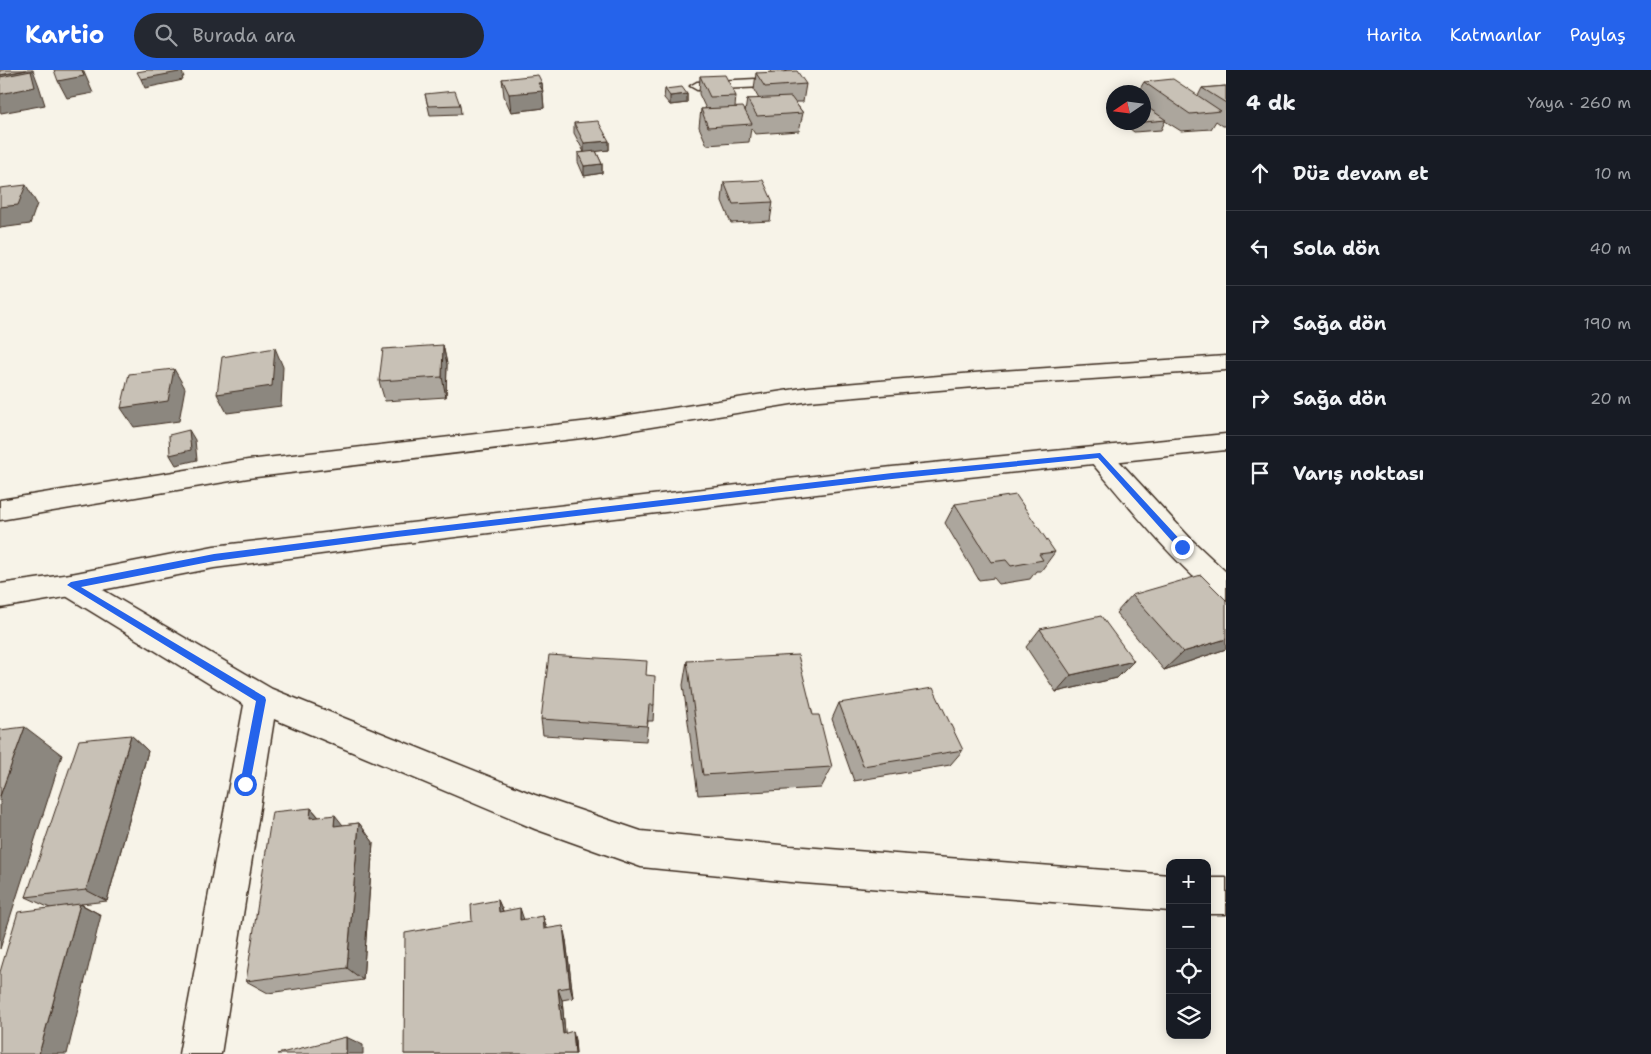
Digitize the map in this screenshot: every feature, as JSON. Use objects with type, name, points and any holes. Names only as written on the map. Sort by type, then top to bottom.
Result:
[{"type":"street","points":[[697,86],[786,82],[778,70]]},
{"type":"street","points":[[0,510],[248,470],[590,429],[810,394],[986,379],[1226,363]]},
{"type":"street","points":[[0,596],[71,585],[214,557],[377,536],[892,476],[1226,442]]},
{"type":"street","points":[[1100,456],[1182,547],[1226,589]]},
{"type":"street","points":[[71,585],[261,700],[535,812],[640,849],[790,864],[1166,893]]},
{"type":"street","points":[[200,1054],[261,700]]},
{"type":"street","points":[[1211,896],[1226,896]]},
{"type":"building","points":[[0,70],[26,70],[0,75]]},
{"type":"building","points":[[54,70],[82,70],[84,76],[58,81]]},
{"type":"building","points":[[178,70],[179,72],[141,79],[137,72]]},
{"type":"building","points":[[31,71],[35,87],[0,94],[0,77]]},
{"type":"building","points":[[797,71],[806,84],[765,87],[756,73]]},
{"type":"building","points":[[538,75],[542,83],[538,83],[543,91],[509,94],[502,79]]},
{"type":"building","points":[[725,75],[736,96],[710,97],[700,76]]},
{"type":"building","points":[[1173,79],[1221,111],[1190,114],[1151,87],[1151,85],[1144,82]]},
{"type":"building","points":[[1226,86],[1226,103],[1202,88]]},
{"type":"building","points":[[682,87],[687,94],[670,96],[665,89]]},
{"type":"building","points":[[455,91],[460,105],[428,106],[425,94]]},
{"type":"building","points":[[791,97],[803,113],[757,116],[747,99]]},
{"type":"building","points":[[743,107],[752,124],[708,127],[701,109]]},
{"type":"building","points":[[1151,110],[1166,120],[1151,121]]},
{"type":"building","points":[[598,121],[609,141],[584,143],[574,123]]},
{"type":"building","points":[[596,151],[602,164],[584,166],[578,153]]},
{"type":"building","points":[[763,180],[773,202],[733,204],[724,182]]},
{"type":"building","points":[[26,185],[18,205],[0,207],[0,188]]},
{"type":"building","points":[[443,345],[442,377],[379,381],[383,349]]},
{"type":"building","points":[[275,348],[272,386],[217,394],[222,357]]},
{"type":"building","points":[[174,369],[168,401],[121,408],[129,374]]},
{"type":"building","points":[[189,430],[191,450],[170,455],[169,435]]},
{"type":"building","points":[[1016,495],[1055,552],[1039,554],[1043,560],[1011,566],[1006,560],[991,562],[955,504]]},
{"type":"building","points":[[1201,575],[1226,600],[1226,639],[1183,652],[1132,595]]},
{"type":"building","points":[[1101,616],[1134,661],[1071,675],[1040,629]]},
{"type":"building","points":[[549,655],[647,661],[646,675],[655,676],[654,705],[649,705],[647,726],[541,719]]},
{"type":"building","points":[[798,655],[813,715],[819,715],[832,767],[703,775],[687,661]]},
{"type":"building","points":[[933,688],[963,750],[863,766],[839,703]]},
{"type":"building","points":[[25,727],[0,796],[0,730]]},
{"type":"building","points":[[131,735],[86,890],[26,897],[79,740]]},
{"type":"building","points":[[311,808],[310,818],[335,815],[334,826],[359,823],[347,968],[246,981],[272,812]]},
{"type":"building","points":[[498,900],[499,912],[520,908],[520,920],[543,916],[544,929],[563,926],[570,987],[558,989],[563,1034],[573,1031],[575,1054],[404,1054],[405,933],[472,921],[471,905]]},
{"type":"building","points":[[80,904],[39,1054],[0,1054],[0,972],[18,912]]},
{"type":"building","points":[[346,1037],[346,1054],[277,1054]]},
{"type":"route","points":[[245,784],[261,700],[71,585],[214,557],[397,534],[892,476],[1100,456],[1182,547]]}]
